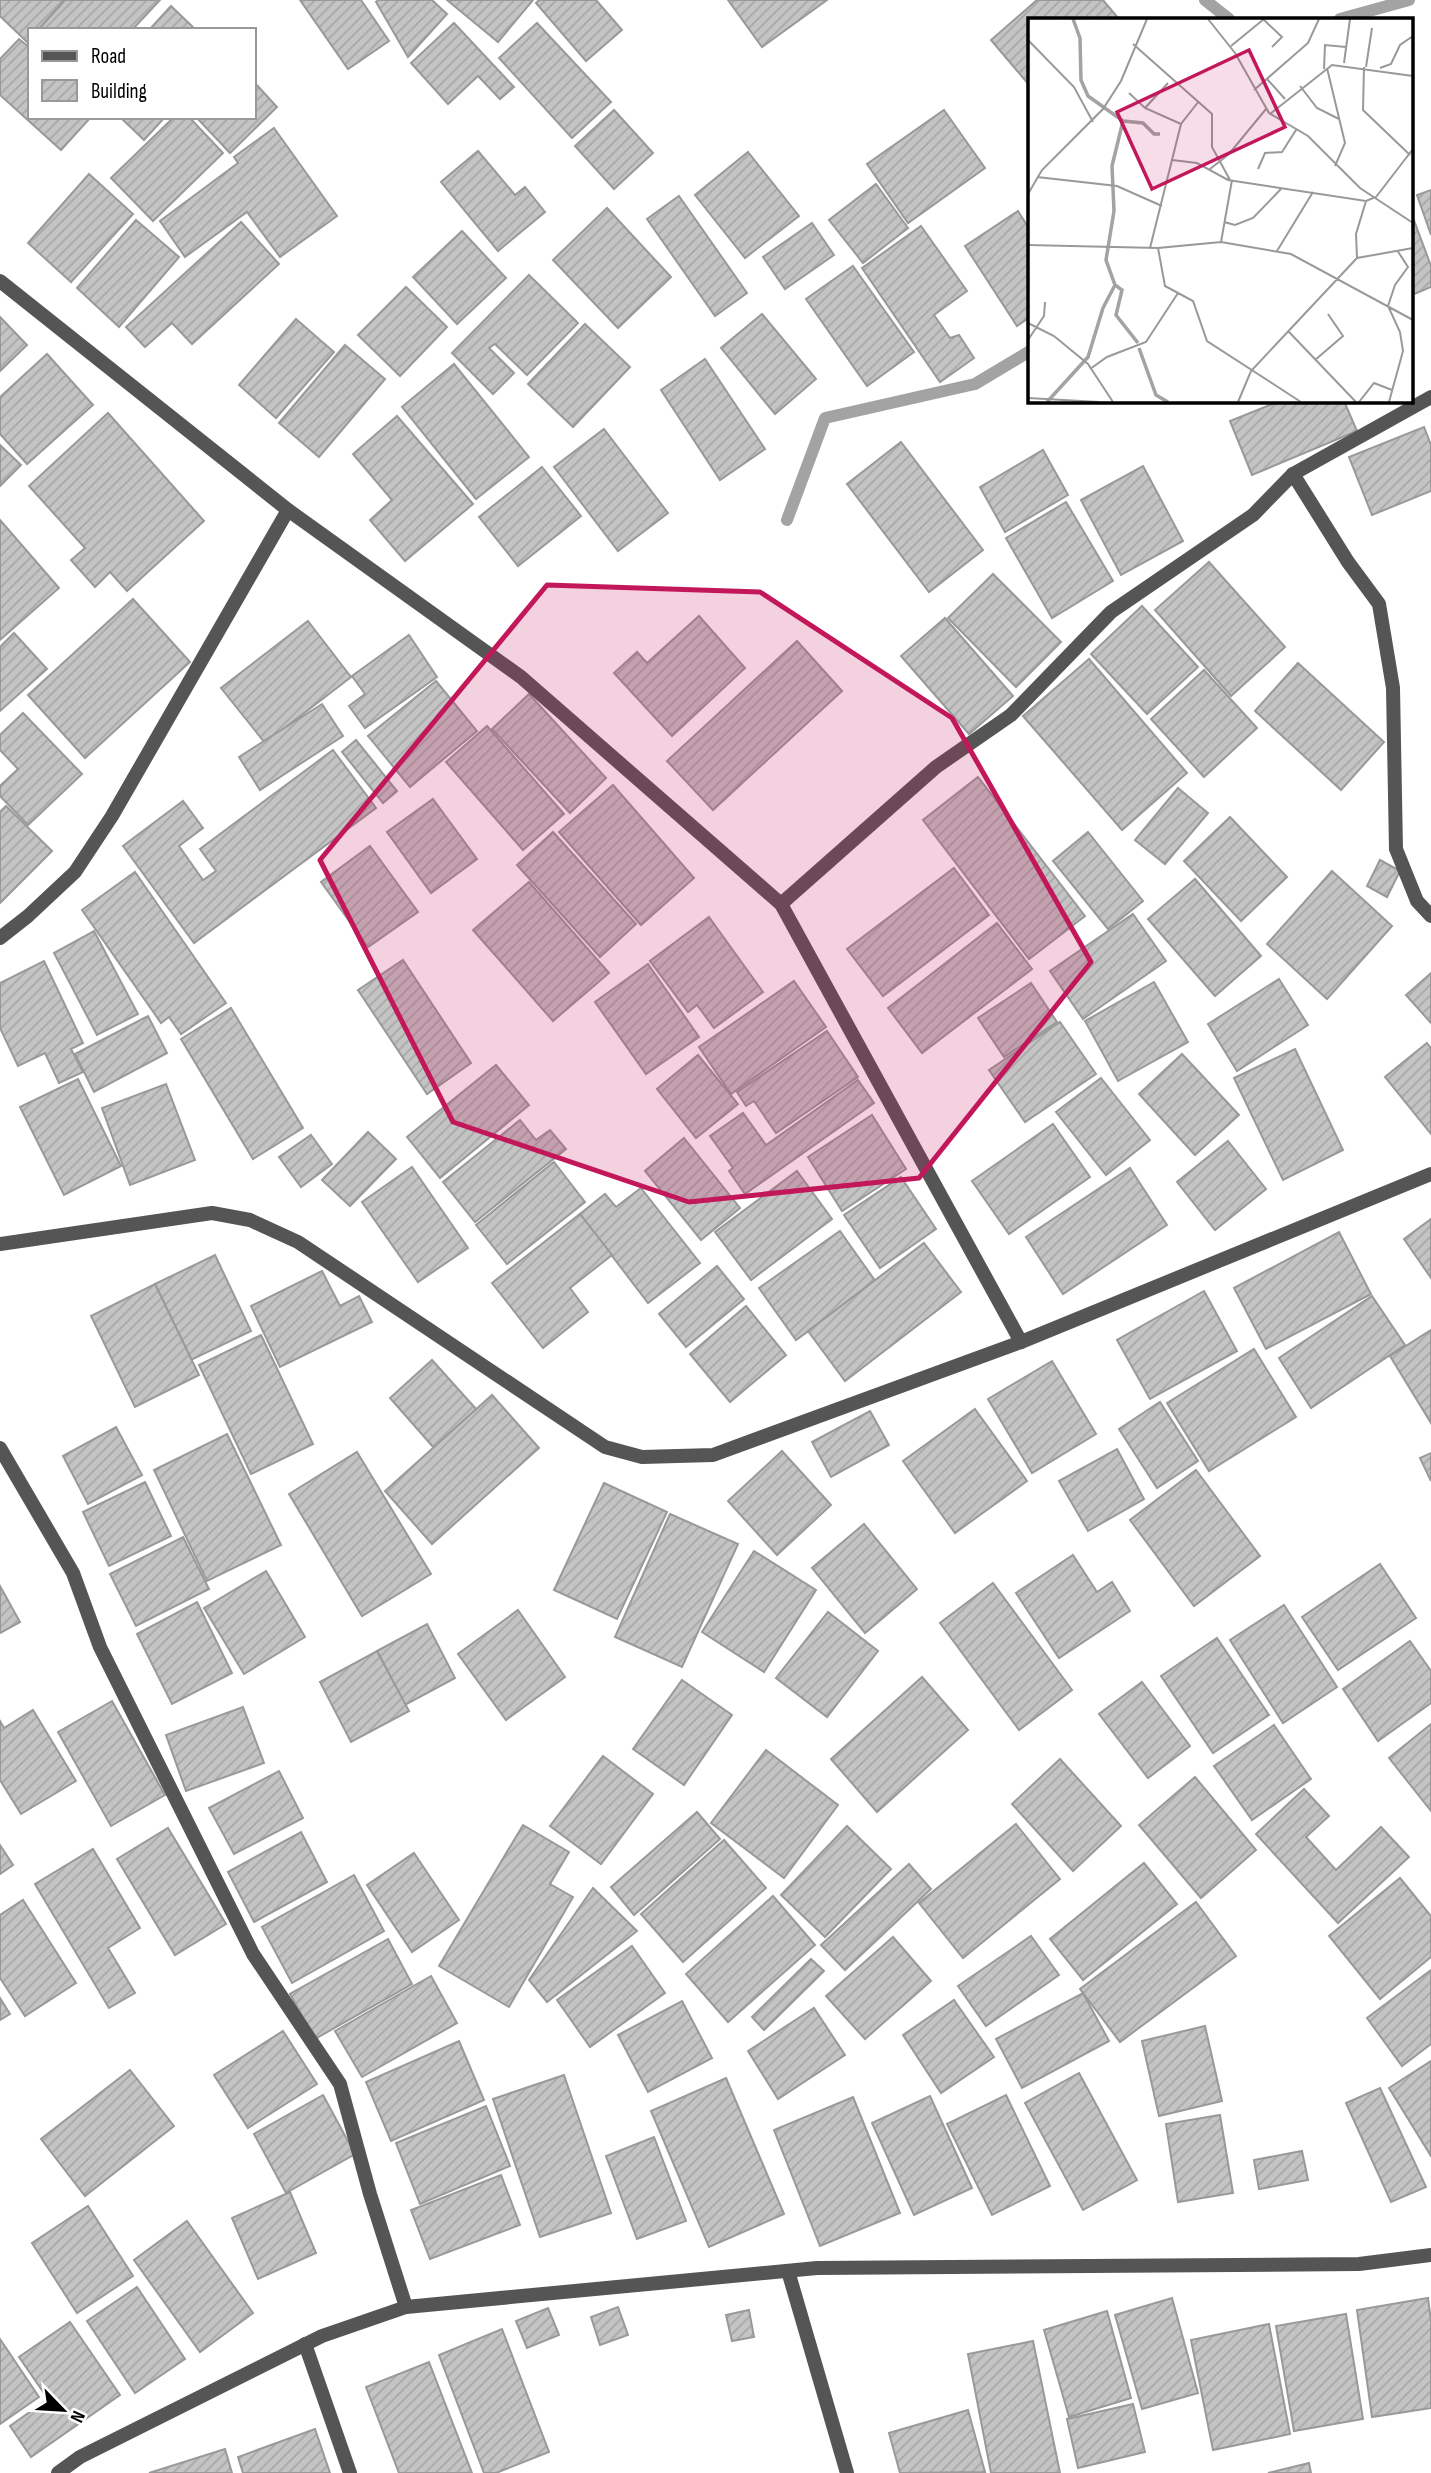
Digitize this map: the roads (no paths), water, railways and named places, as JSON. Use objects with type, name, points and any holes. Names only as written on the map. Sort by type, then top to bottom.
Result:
[{"type":"street","points":[[0,281],[288,510],[521,677],[781,904],[1021,1342]]},
{"type":"street","points":[[781,904],[936,767],[1011,715],[1111,611],[1253,515],[1293,474],[1431,397]]},
{"type":"street","points":[[1293,474],[1348,562],[1379,604],[1393,688],[1396,849],[1417,901],[1431,916]]},
{"type":"street","points":[[0,939],[75,872],[111,816],[288,510]]},
{"type":"street","points":[[0,1244],[212,1213],[250,1220],[298,1242],[605,1447],[642,1457],[713,1455],[1021,1342],[1431,1174]]},
{"type":"street","points":[[0,1448],[73,1573],[100,1647],[253,1954],[340,2084],[370,2194],[406,2307]]},
{"type":"street","points":[[58,2473],[80,2457],[305,2344],[406,2307],[831,2268],[1359,2264],[1431,2255]]},
{"type":"street","points":[[788,2271],[847,2473]]},
{"type":"street","points":[[305,2344],[350,2473]]},
{"type":"waterway","points":[[1205,0],[1228,18]]},
{"type":"waterway","points":[[1344,18],[1409,0]]},
{"type":"waterway","points":[[787,520],[825,418],[975,384],[1028,352]]}]
